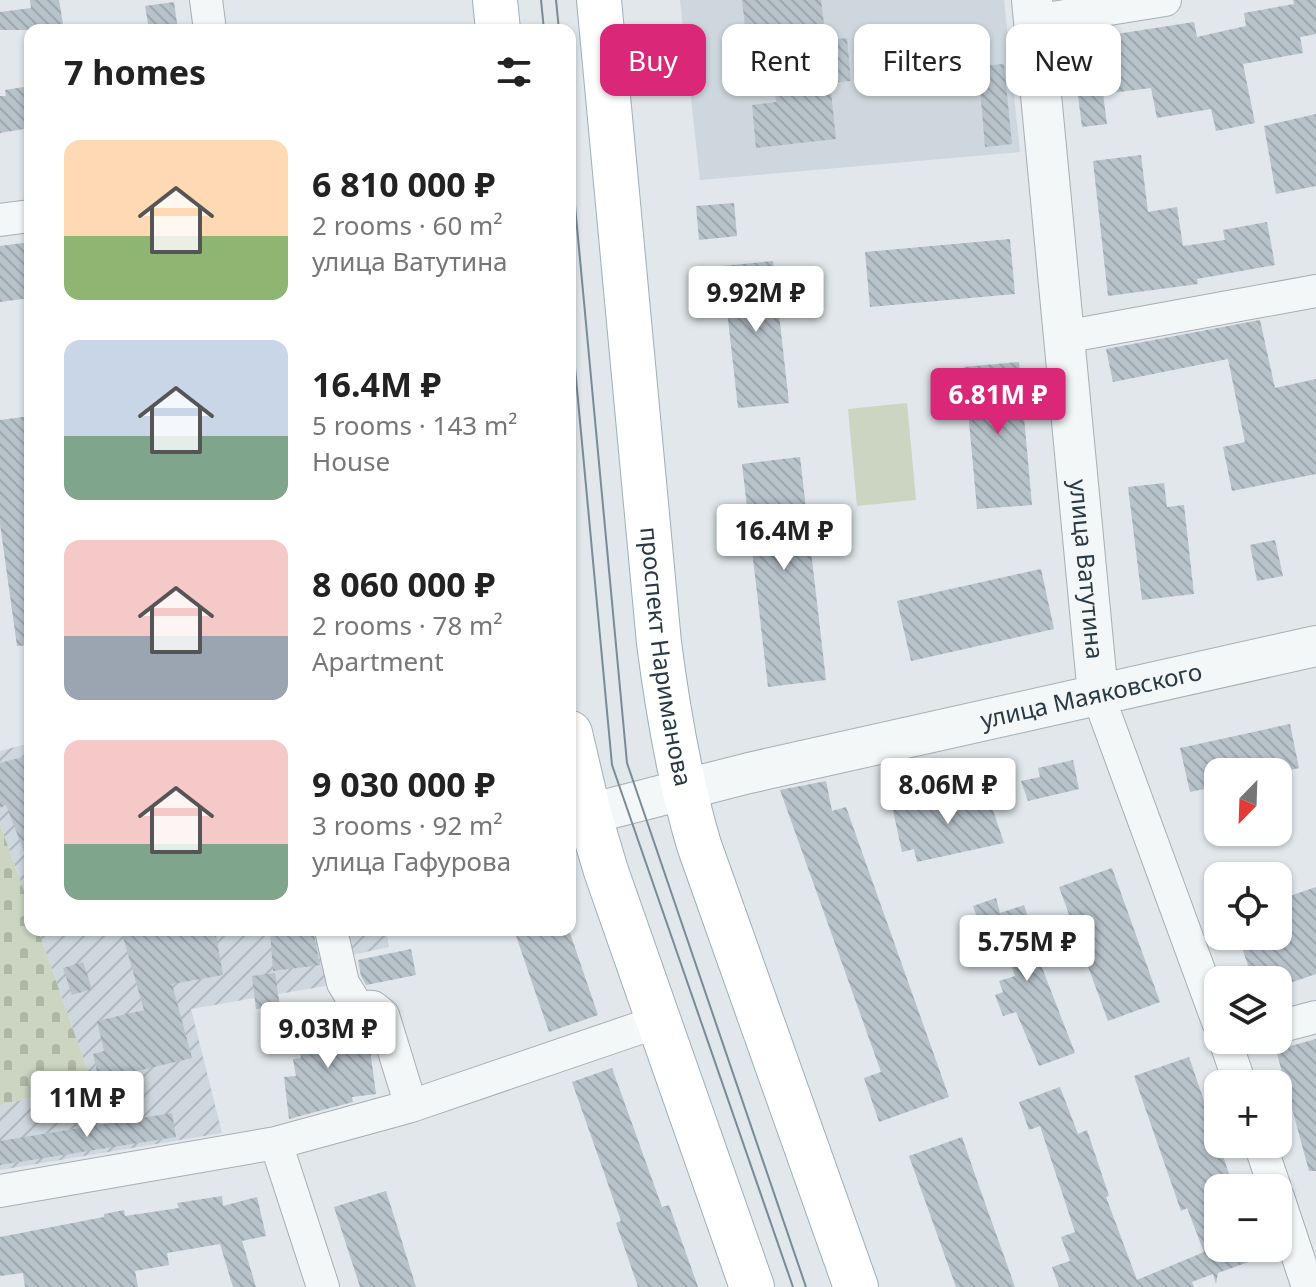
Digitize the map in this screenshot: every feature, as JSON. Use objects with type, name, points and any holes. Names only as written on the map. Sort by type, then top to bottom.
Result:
[{"type":"main road","points":[[495,0],[497,24]]},
{"type":"main road","name":"проспект Нариманова","points":[[599,0],[659,643],[682,789],[856,1287]]},
{"type":"main road","points":[[576,759],[589,814],[657,1022],[752,1287]]},
{"type":"street","points":[[206,0],[209,24]]},
{"type":"street","points":[[1033,11],[1165,0]]},
{"type":"street","name":"улица Ватутина","points":[[1033,11],[1098,695],[1204,984]]},
{"type":"street","points":[[0,220],[24,217]]},
{"type":"street","points":[[1064,337],[1316,291]]},
{"type":"street","name":"улица Маяковского","points":[[589,814],[682,789],[1316,646]]},
{"type":"street","points":[[332,936],[343,983],[357,1006],[373,1007],[383,1015],[411,1106]]},
{"type":"street","points":[[1292,1023],[1316,1017]]},
{"type":"street","points":[[0,1191],[276,1143],[411,1106],[657,1022]]},
{"type":"street","points":[[276,1143],[323,1287]]},
{"type":"street","points":[[1292,1239],[1308,1287]]},
{"type":"shaded area","points":[[680,0],[1004,0],[1006,96],[1014,96],[1020,152],[700,180],[691,96],[706,96],[706,24],[683,24]]},
{"type":"shaded area","points":[[24,745],[24,891],[0,824],[0,751]]},
{"type":"shaded area","points":[[40,936],[387,936],[389,947],[328,960],[331,985],[191,1009],[222,1133],[0,1170],[0,1105],[92,1083]]},
{"type":"green space","points":[[907,403],[916,500],[857,506],[848,409]]},
{"type":"green space","points":[[0,824],[24,891],[24,936],[40,936],[92,1083],[0,1105]]},
{"type":"building","points":[[30,0],[59,0],[63,24],[24,24],[24,30],[0,30],[0,12],[31,8]]},
{"type":"building","points":[[742,0],[821,0],[824,24],[745,24]]},
{"type":"building","points":[[1293,0],[1316,0],[1316,34],[1300,37],[1303,53],[1243,64],[1255,123],[1216,131],[1211,109],[1157,118],[1151,88],[1121,92],[1121,33],[1194,22],[1197,37],[1246,26],[1244,13],[1294,4]]},
{"type":"building","points":[[174,2],[177,24],[148,24],[145,6]]},
{"type":"building","points":[[847,38],[851,81],[838,82],[838,39]]},
{"type":"building","points":[[1004,64],[1012,144],[985,147],[981,96],[990,96],[990,65]]},
{"type":"building","points":[[24,87],[24,129],[0,133],[0,96],[6,96],[5,90]]},
{"type":"building","points":[[775,96],[831,96],[836,139],[756,148],[752,105],[776,102]]},
{"type":"building","points":[[1078,96],[1103,96],[1107,124],[1082,127]]},
{"type":"building","points":[[1316,114],[1316,186],[1276,194],[1264,126]]},
{"type":"building","points":[[1141,155],[1148,212],[1177,207],[1183,246],[1225,240],[1223,230],[1267,222],[1275,265],[1197,279],[1198,284],[1108,296],[1093,161]]},
{"type":"building","points":[[734,203],[737,236],[699,240],[696,206]]},
{"type":"building","points":[[1010,239],[1015,294],[870,307],[865,252]]},
{"type":"building","points":[[24,243],[24,299],[0,302],[0,246]]},
{"type":"building","points":[[773,261],[789,403],[738,408],[722,266]]},
{"type":"building","points":[[1260,320],[1275,388],[1316,379],[1316,474],[1232,491],[1223,447],[1245,442],[1228,359],[1113,382],[1106,349]]},
{"type":"building","points":[[1019,362],[1032,505],[977,509],[964,367]]},
{"type":"building","points":[[24,417],[24,645],[17,646],[0,524],[0,420]]},
{"type":"building","points":[[800,457],[826,680],[768,687],[742,464]]},
{"type":"building","points":[[1164,483],[1167,507],[1184,505],[1194,594],[1142,600],[1128,487]]},
{"type":"building","points":[[1275,540],[1283,576],[1257,581],[1250,545]]},
{"type":"building","points":[[1041,569],[1054,629],[911,661],[897,601]]},
{"type":"building","points":[[1290,724],[1299,768],[1292,770],[1292,758],[1204,758],[1204,789],[1190,792],[1180,748]]},
{"type":"building","points":[[24,757],[24,852],[6,805],[0,808],[0,763]]},
{"type":"building","points":[[1073,760],[1079,789],[1028,801],[1021,781],[1040,777],[1038,768]]},
{"type":"building","points":[[826,781],[832,811],[846,807],[949,1097],[879,1122],[864,1078],[881,1072],[780,790]]},
{"type":"building","points":[[986,789],[1004,843],[917,862],[914,849],[902,852],[893,810]]},
{"type":"building","points":[[1112,868],[1160,1002],[1108,1021],[1059,887]]},
{"type":"building","points":[[1316,887],[1316,974],[1292,982],[1292,966],[1248,966],[1243,950],[1292,950],[1292,895]]},
{"type":"building","points":[[996,898],[1000,913],[1024,905],[1039,951],[1036,952],[1075,1053],[1039,1066],[1016,1012],[1003,1016],[995,995],[1003,992],[999,981],[1015,976],[999,929],[983,934],[973,906]]},
{"type":"building","points":[[123,936],[216,936],[223,975],[172,984],[192,1058],[99,1080],[93,1054],[104,1051],[97,1021],[144,1010]]},
{"type":"building","points":[[270,936],[314,936],[320,965],[273,971]]},
{"type":"building","points":[[516,936],[571,936],[598,1015],[549,1032]]},
{"type":"building","points":[[411,949],[416,975],[366,985],[358,960]]},
{"type":"building","points":[[83,962],[92,989],[72,995],[63,968]]},
{"type":"building","points":[[275,973],[280,1007],[256,1009],[252,976]]},
{"type":"building","points":[[348,1022],[351,1045],[369,1042],[376,1094],[352,1097],[353,1102],[289,1119],[284,1077],[296,1076],[293,1059],[301,1058],[297,1026]]},
{"type":"building","points":[[1316,1039],[1316,1171],[1309,1171],[1292,1109],[1292,1070],[1281,1070],[1277,1054],[1292,1054],[1292,1046]]},
{"type":"building","points":[[1189,1057],[1204,1101],[1204,1158],[1224,1158],[1229,1174],[1204,1174],[1204,1252],[1187,1208],[1181,1211],[1134,1076]]},
{"type":"building","points":[[612,1068],[662,1207],[669,1205],[698,1287],[638,1287],[616,1223],[621,1221],[572,1082]]},
{"type":"building","points":[[1060,1087],[1078,1134],[1087,1130],[1109,1196],[1106,1197],[1137,1280],[1204,1252],[1204,1262],[1248,1262],[1218,1273],[1216,1284],[1213,1274],[1192,1282],[1194,1287],[1059,1287],[1052,1267],[1070,1261],[1061,1237],[1075,1232],[1040,1126],[1029,1130],[1019,1102]]},
{"type":"building","points":[[172,1113],[176,1137],[0,1165],[0,1141]]},
{"type":"building","points":[[962,1137],[1015,1287],[956,1287],[909,1156]]},
{"type":"building","points":[[386,1191],[416,1287],[360,1287],[334,1207]]},
{"type":"building","points":[[222,1196],[223,1206],[257,1197],[266,1236],[242,1241],[256,1287],[233,1287],[220,1244],[167,1253],[169,1265],[135,1271],[138,1287],[25,1287],[23,1273],[0,1276],[0,1237],[104,1217],[104,1214],[124,1210],[125,1216],[179,1208],[177,1203]]},
{"type":"tram line","points":[[541,0],[543,24]]},
{"type":"tram line","points":[[556,0],[558,24]]},
{"type":"tram line","points":[[576,216],[627,763],[806,1287]]},
{"type":"tram line","points":[[576,378],[612,765],[793,1287]]}]
